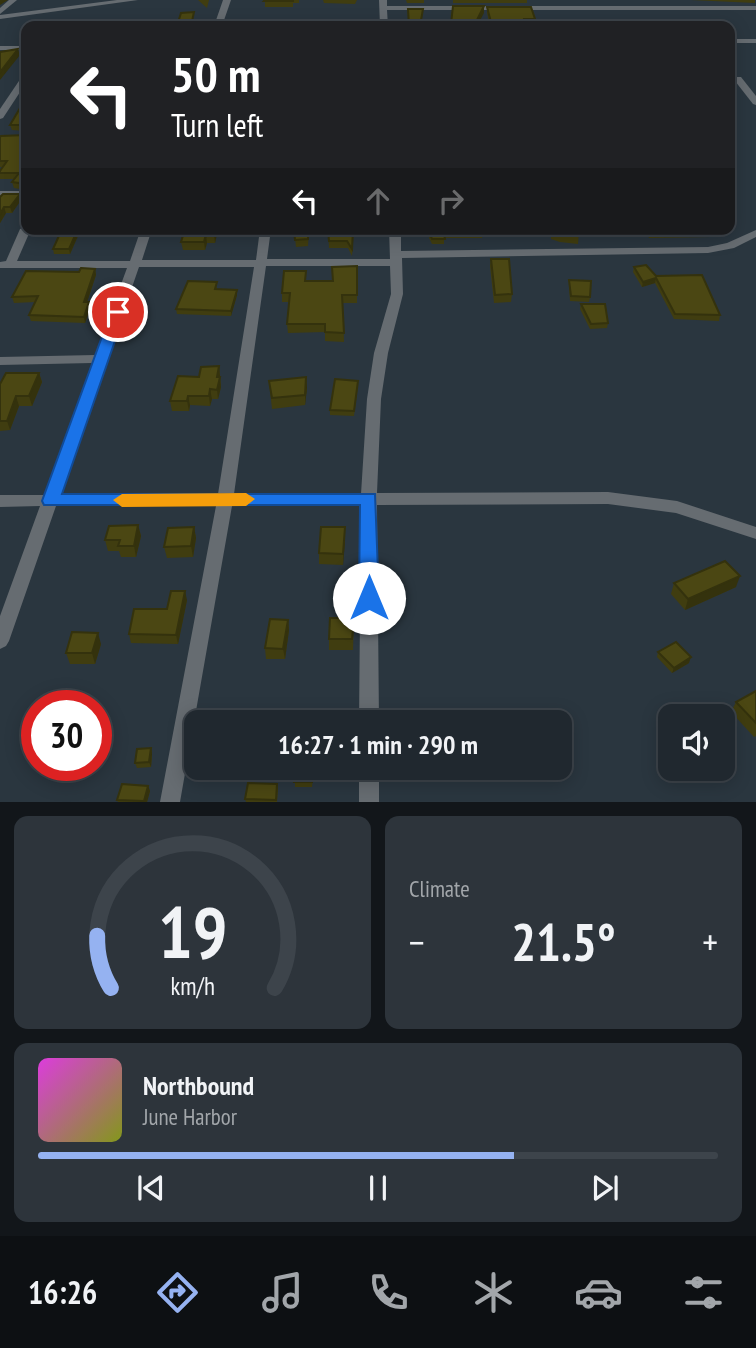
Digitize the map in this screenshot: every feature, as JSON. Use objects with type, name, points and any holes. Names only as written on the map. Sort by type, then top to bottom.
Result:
[{"type":"street","points":[[0,15],[13,0]]},
{"type":"street","points":[[0,15],[134,0]]},
{"type":"street","points":[[220,21],[227,0]]},
{"type":"street","points":[[383,4],[677,4],[756,8]]},
{"type":"street","points":[[735,41],[756,41]]},
{"type":"street","points":[[0,48],[21,48]]},
{"type":"street","points":[[735,79],[756,79]]},
{"type":"street","points":[[735,80],[756,102]]},
{"type":"street","points":[[0,116],[18,88]]},
{"type":"street","points":[[0,194],[21,194]]},
{"type":"street","points":[[5,265],[261,263],[708,250],[730,246],[756,233]]},
{"type":"street","points":[[5,265],[22,235]]},
{"type":"street","points":[[0,640],[145,235]]},
{"type":"street","points":[[170,802],[225,499],[265,235]]},
{"type":"street","points":[[369,710],[369,498],[374,399],[381,353],[397,294],[395,235]]},
{"type":"street","points":[[0,360],[102,359]]},
{"type":"street","points":[[0,501],[608,498],[677,507],[735,523],[756,533]]},
{"type":"street","points":[[369,780],[369,802]]},
{"type":"building","points":[[453,6],[484,6],[476,21],[451,21]]},
{"type":"building","points":[[487,7],[531,7],[535,19],[524,21],[491,21]]},
{"type":"building","points":[[408,9],[423,9],[421,21],[409,21]]},
{"type":"building","points":[[194,12],[192,21],[179,21],[181,13]]},
{"type":"building","points":[[18,49],[0,72],[0,52]]},
{"type":"building","points":[[21,106],[21,125],[10,125]]},
{"type":"building","points":[[21,135],[21,183],[12,182],[19,173],[0,173],[7,161],[0,161],[1,136]]},
{"type":"building","points":[[3,194],[20,194],[10,207],[4,207],[0,214],[0,197]]},
{"type":"building","points":[[59,235],[75,235],[69,249],[53,249]]},
{"type":"building","points":[[183,235],[206,235],[204,242],[181,242]]},
{"type":"building","points":[[295,235],[308,235],[308,239],[295,240]]},
{"type":"building","points":[[328,235],[353,235],[352,249],[347,241],[329,241]]},
{"type":"building","points":[[430,235],[444,235],[445,239],[432,239]]},
{"type":"building","points":[[491,259],[509,259],[512,294],[495,295]]},
{"type":"building","points":[[646,265],[656,276],[702,275],[720,315],[675,314],[656,278],[643,282],[634,267]]},
{"type":"building","points":[[357,266],[357,295],[342,295],[344,333],[325,332],[325,324],[287,324],[290,293],[282,293],[284,271],[306,271],[305,281],[333,281],[332,267]]},
{"type":"building","points":[[81,268],[95,269],[84,302],[89,302],[84,317],[29,315],[38,296],[12,297],[26,271],[79,272]]},
{"type":"building","points":[[569,280],[591,281],[590,297],[571,296]]},
{"type":"building","points":[[188,281],[217,282],[215,289],[237,290],[231,311],[176,309]]},
{"type":"building","points":[[581,304],[605,304],[608,323],[591,324]]},
{"type":"building","points":[[219,366],[217,390],[210,389],[209,396],[188,396],[187,401],[170,401],[178,376],[199,377],[201,367]]},
{"type":"building","points":[[6,373],[39,373],[29,396],[16,396],[7,421],[0,421],[0,384]]},
{"type":"building","points":[[306,377],[305,395],[272,398],[269,381]]},
{"type":"building","points":[[335,379],[358,381],[354,411],[330,410]]},
{"type":"building","points":[[138,525],[134,546],[118,546],[120,540],[105,540],[109,526]]},
{"type":"building","points":[[194,527],[191,546],[164,547],[168,528]]},
{"type":"building","points":[[321,527],[345,527],[343,554],[319,553]]},
{"type":"building","points":[[725,561],[740,576],[688,599],[674,583]]},
{"type":"building","points":[[171,591],[185,591],[176,635],[129,634],[134,609],[167,609]]},
{"type":"building","points":[[330,618],[354,618],[352,639],[329,639]]},
{"type":"building","points":[[270,619],[288,620],[283,649],[265,648]]},
{"type":"building","points":[[72,632],[98,633],[92,653],[66,653]]},
{"type":"building","points":[[676,642],[691,657],[674,668],[658,652]]},
{"type":"building","points":[[756,691],[756,723],[736,702]]},
{"type":"building","points":[[151,748],[149,762],[135,763],[137,749]]},
{"type":"building","points":[[294,780],[312,780],[312,782]]},
{"type":"building","points":[[248,783],[277,784],[276,800],[245,799]]},
{"type":"building","points":[[122,784],[148,786],[144,801],[117,800]]},
{"type":"slow traffic","points":[[122,500],[246,499]]},
{"type":"route","points":[[118,312],[51,501],[369,498],[369,598]]}]
